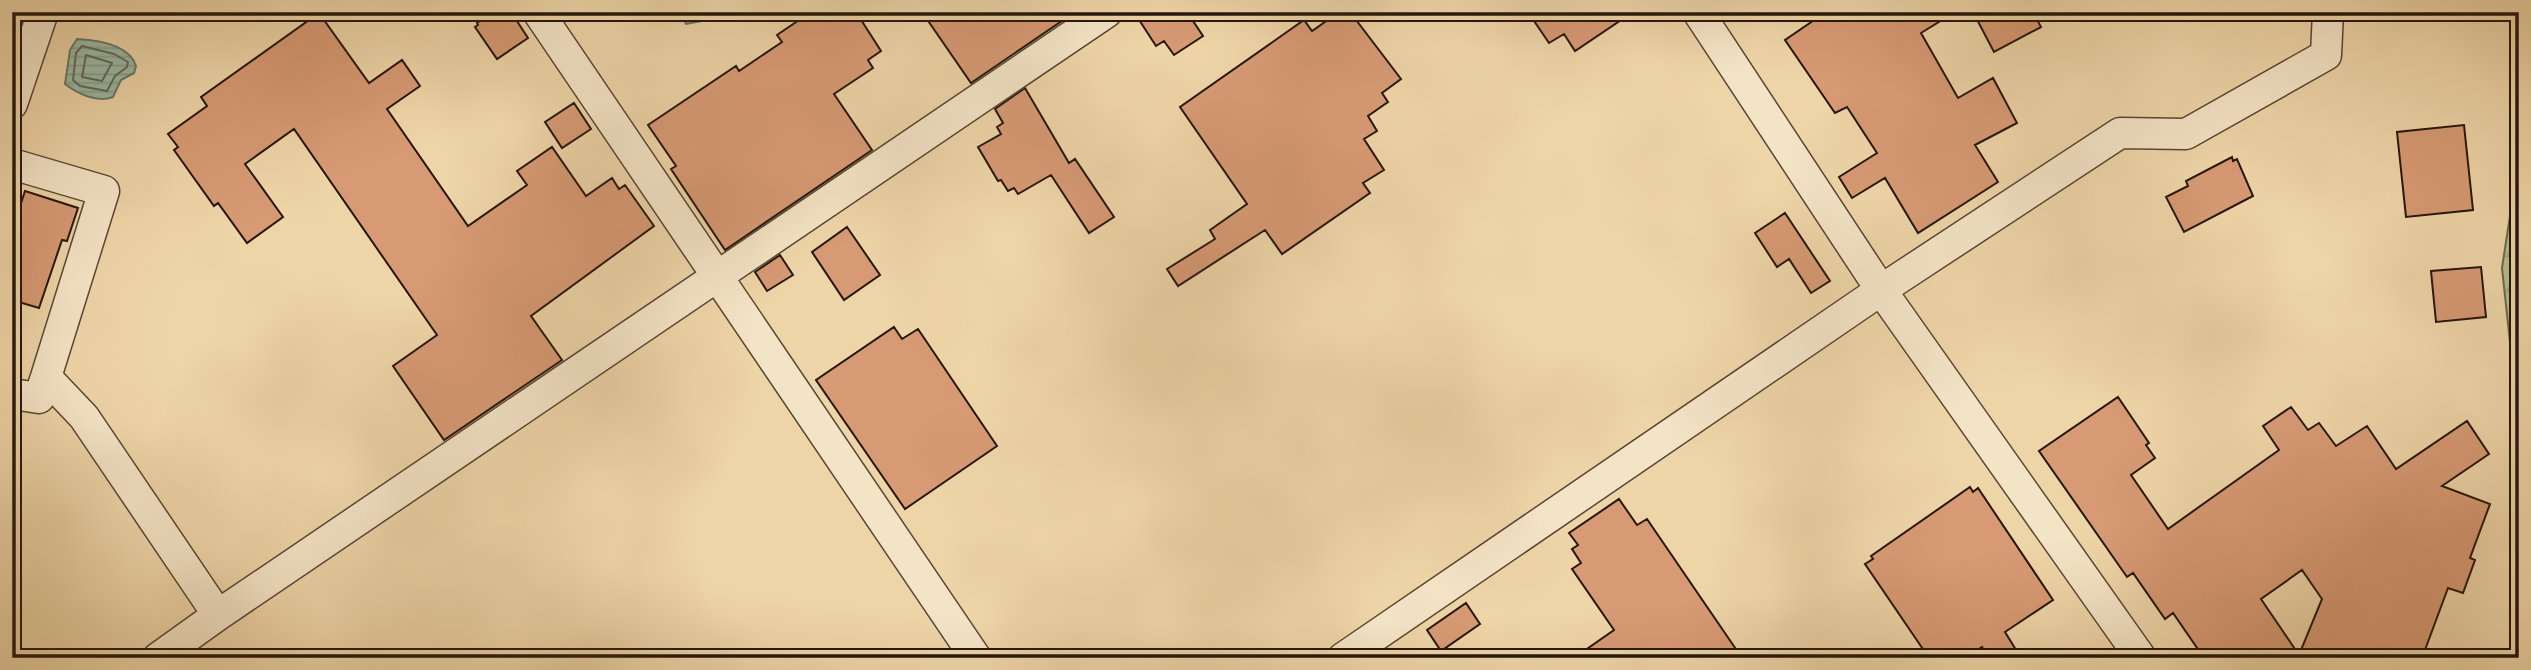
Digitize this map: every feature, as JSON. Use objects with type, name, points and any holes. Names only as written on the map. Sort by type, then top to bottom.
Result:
[{"type":"street","points":[[12,104],[43,12]]},
{"type":"street","points":[[538,12],[976,658]]},
{"type":"street","points":[[158,658],[1107,12]]},
{"type":"street","points":[[1698,12],[1881,290],[2141,658]]},
{"type":"street","points":[[1343,658],[1881,290],[2120,133],[2186,134],[2326,55],[2328,12]]},
{"type":"street","points":[[12,164],[104,191],[38,398],[12,394]]},
{"type":"street","points":[[46,377],[84,417],[218,615]]},
{"type":"green space","points":[[2519,157],[2519,426],[2502,268]]},
{"type":"water","points":[[680,12],[729,12],[713,19],[686,24]]},
{"type":"water","points":[[77,39],[120,48],[132,59],[136,66],[134,73],[121,80],[113,97],[101,99],[88,96],[65,84],[70,50]]},
{"type":"building","points":[[492,12],[511,12],[528,38],[497,59],[475,27]]},
{"type":"building","points":[[811,12],[856,12],[881,51],[868,60],[873,68],[834,94],[872,150],[725,250],[671,169],[676,166],[648,125],[736,66],[739,71],[782,42],[777,35]]},
{"type":"building","points":[[922,12],[1075,12],[971,83]]},
{"type":"building","points":[[1134,12],[1187,12],[1203,36],[1174,55],[1164,41],[1156,46]]},
{"type":"building","points":[[1339,12],[1350,12],[1401,79],[1382,93],[1388,102],[1368,116],[1377,131],[1364,139],[1384,170],[1363,183],[1370,193],[1282,254],[1265,230],[1178,286],[1167,269],[1215,239],[1210,230],[1247,204],[1180,107],[1304,20],[1312,31]]},
{"type":"building","points":[[1528,12],[1633,12],[1575,51],[1564,34],[1549,43]]},
{"type":"building","points":[[1826,12],[1955,12],[1921,33],[1958,98],[1993,78],[2017,123],[1975,145],[1998,182],[1918,233],[1885,178],[1852,198],[1839,177],[1877,153],[1847,107],[1835,113],[1785,40]]},
{"type":"building","points":[[1973,12],[2033,12],[2041,27],[1994,52]]},
{"type":"building","points":[[319,13],[369,83],[402,60],[420,86],[387,109],[468,226],[527,185],[517,171],[552,147],[586,196],[612,178],[619,189],[625,185],[654,226],[531,316],[562,360],[444,440],[393,366],[437,335],[294,129],[245,164],[283,217],[247,243],[218,203],[214,206],[174,150],[178,147],[168,134],[207,106],[201,97]]},
{"type":"building","points":[[1025,88],[1069,163],[1075,159],[1114,217],[1089,233],[1051,175],[1018,194],[1014,188],[1008,191],[1001,180],[998,181],[978,147],[1001,134],[997,127],[1003,123],[995,109]]},
{"type":"building","points":[[574,103],[591,129],[562,148],[545,122]]},
{"type":"building","points":[[2464,125],[2473,210],[2406,217],[2397,132]]},
{"type":"building","points":[[2232,157],[2233,161],[2237,159],[2253,196],[2184,232],[2166,197],[2188,186],[2186,181]]},
{"type":"building","points":[[25,191],[78,208],[67,241],[62,240],[39,308],[12,300],[12,231]]},
{"type":"building","points":[[1785,213],[1830,281],[1811,293],[1789,259],[1777,267],[1755,233]]},
{"type":"building","points":[[847,227],[880,275],[844,300],[812,252]]},
{"type":"building","points":[[780,255],[793,275],[767,291],[755,272]]},
{"type":"building","points":[[2481,267],[2486,317],[2436,322],[2431,271]]},
{"type":"building","points":[[894,327],[902,339],[918,329],[997,446],[905,509],[816,380]]},
{"type":"building","points":[[2118,397],[2149,443],[2146,445],[2155,458],[2131,475],[2168,529],[2279,450],[2263,426],[2291,407],[2308,430],[2319,423],[2336,446],[2367,426],[2396,469],[2467,421],[2489,454],[2442,486],[2490,504],[2470,558],[2475,560],[2463,593],[2448,588],[2422,658],[2204,658],[2173,613],[2165,619],[2133,573],[2127,577],[2039,451]],"holes":[[[2302,570],[2322,599],[2299,655],[2261,599]]]},
{"type":"building","points":[[1970,487],[1973,492],[1978,488],[2053,600],[2005,632],[2021,658],[1988,658],[1982,647],[1966,658],[1929,658],[1865,564],[1873,559],[1871,556]]},
{"type":"building","points":[[1619,499],[1637,525],[1647,519],[1742,658],[1574,658],[1614,630],[1572,569],[1581,563],[1572,549],[1578,545],[1569,533]]},
{"type":"building","points":[[1466,603],[1480,624],[1441,651],[1427,630]]}]
